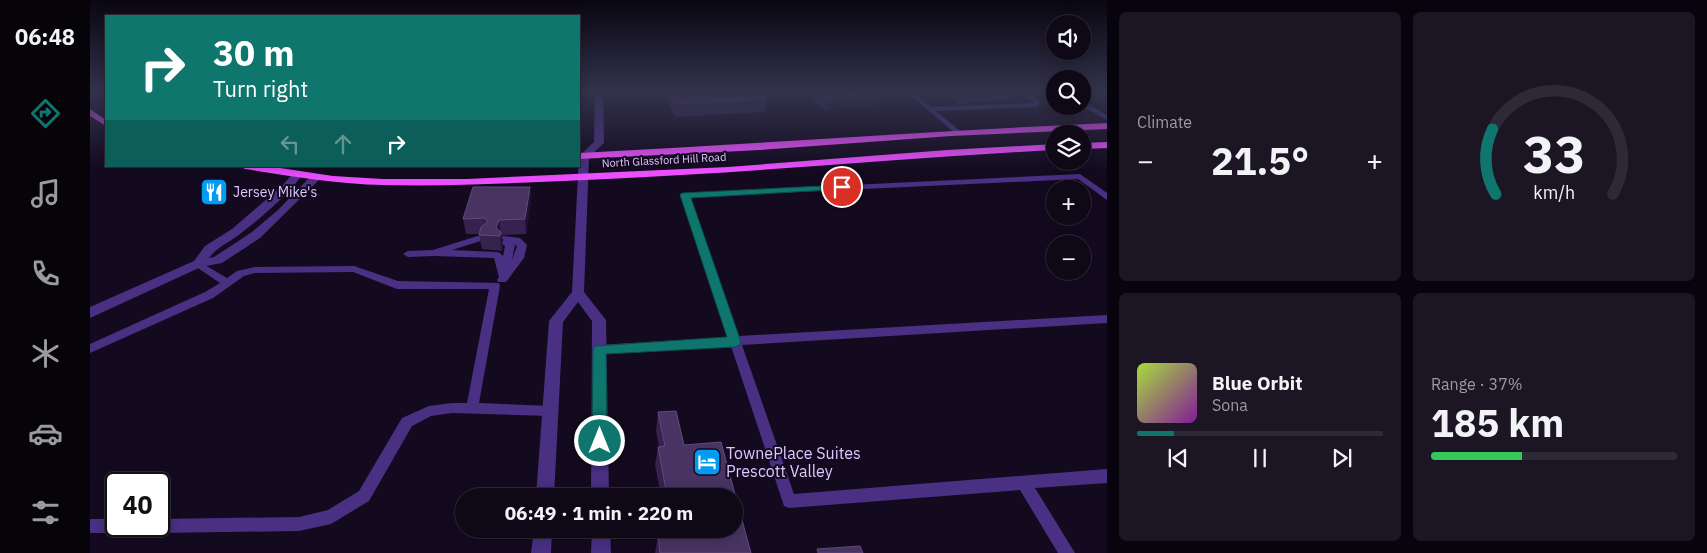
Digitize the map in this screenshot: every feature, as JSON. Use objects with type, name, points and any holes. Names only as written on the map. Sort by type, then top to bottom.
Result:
[{"type":"main road","name":"North Glassford Hill Road","points":[[580,155],[1107,126]]},
{"type":"main road","points":[[1091,146],[1107,145]]},
{"type":"main road","name":"North Glassford Hill Road","points":[[252,167],[316,177],[419,182],[467,182],[728,170],[947,153],[1046,148]]},
{"type":"street","points":[[545,488],[556,321],[578,292],[583,176],[580,155],[599,143],[599,119]]},
{"type":"street","points":[[198,264],[209,249],[236,232],[287,187],[298,174]]},
{"type":"street","points":[[90,313],[198,264],[218,260],[256,235],[282,212],[316,177]]},
{"type":"street","points":[[578,292],[599,320],[600,488]]},
{"type":"street","points":[[541,553],[542,538]]},
{"type":"street","points":[[601,538],[601,553]]},
{"type":"lane","points":[[940,119],[957,133]]},
{"type":"lane","points":[[1107,197],[1080,176],[685,195],[789,502],[1107,476]]},
{"type":"lane","points":[[434,253],[484,240]]},
{"type":"lane","points":[[472,408],[495,286],[504,278],[519,258],[522,245],[517,240],[506,240]]},
{"type":"lane","points":[[408,254],[497,255],[500,259],[504,278]]},
{"type":"lane","points":[[198,264],[226,282]]},
{"type":"lane","points":[[90,349],[209,295],[241,273],[255,270],[354,269],[397,285],[495,286]]},
{"type":"lane","points":[[599,350],[1107,319]]},
{"type":"lane","points":[[170,526],[299,524],[331,518],[364,496],[407,422],[429,411],[472,408],[550,411]]},
{"type":"lane","points":[[1024,483],[1067,553]]},
{"type":"lane","points":[[90,526],[105,526]]},
{"type":"building","points":[[473,187],[530,187],[525,219],[499,220],[496,228],[501,232],[500,236],[479,235],[481,227],[488,222],[485,218],[463,219]]},
{"type":"building","points":[[676,411],[684,445],[721,442],[733,488],[666,488],[658,447],[665,446],[658,412]]},
{"type":"building","points":[[743,523],[751,553],[660,553],[658,538],[743,538]]},
{"type":"building","points":[[860,546],[863,553],[818,553],[817,549]]},
{"type":"place","name":"Jersey Mike's","points":[[214,192]]},
{"type":"place","name":"TownePlace Suites Prescott Valley","points":[[707,462]]},
{"type":"route","points":[[600,441],[599,350],[735,342],[685,195],[842,187]]}]
